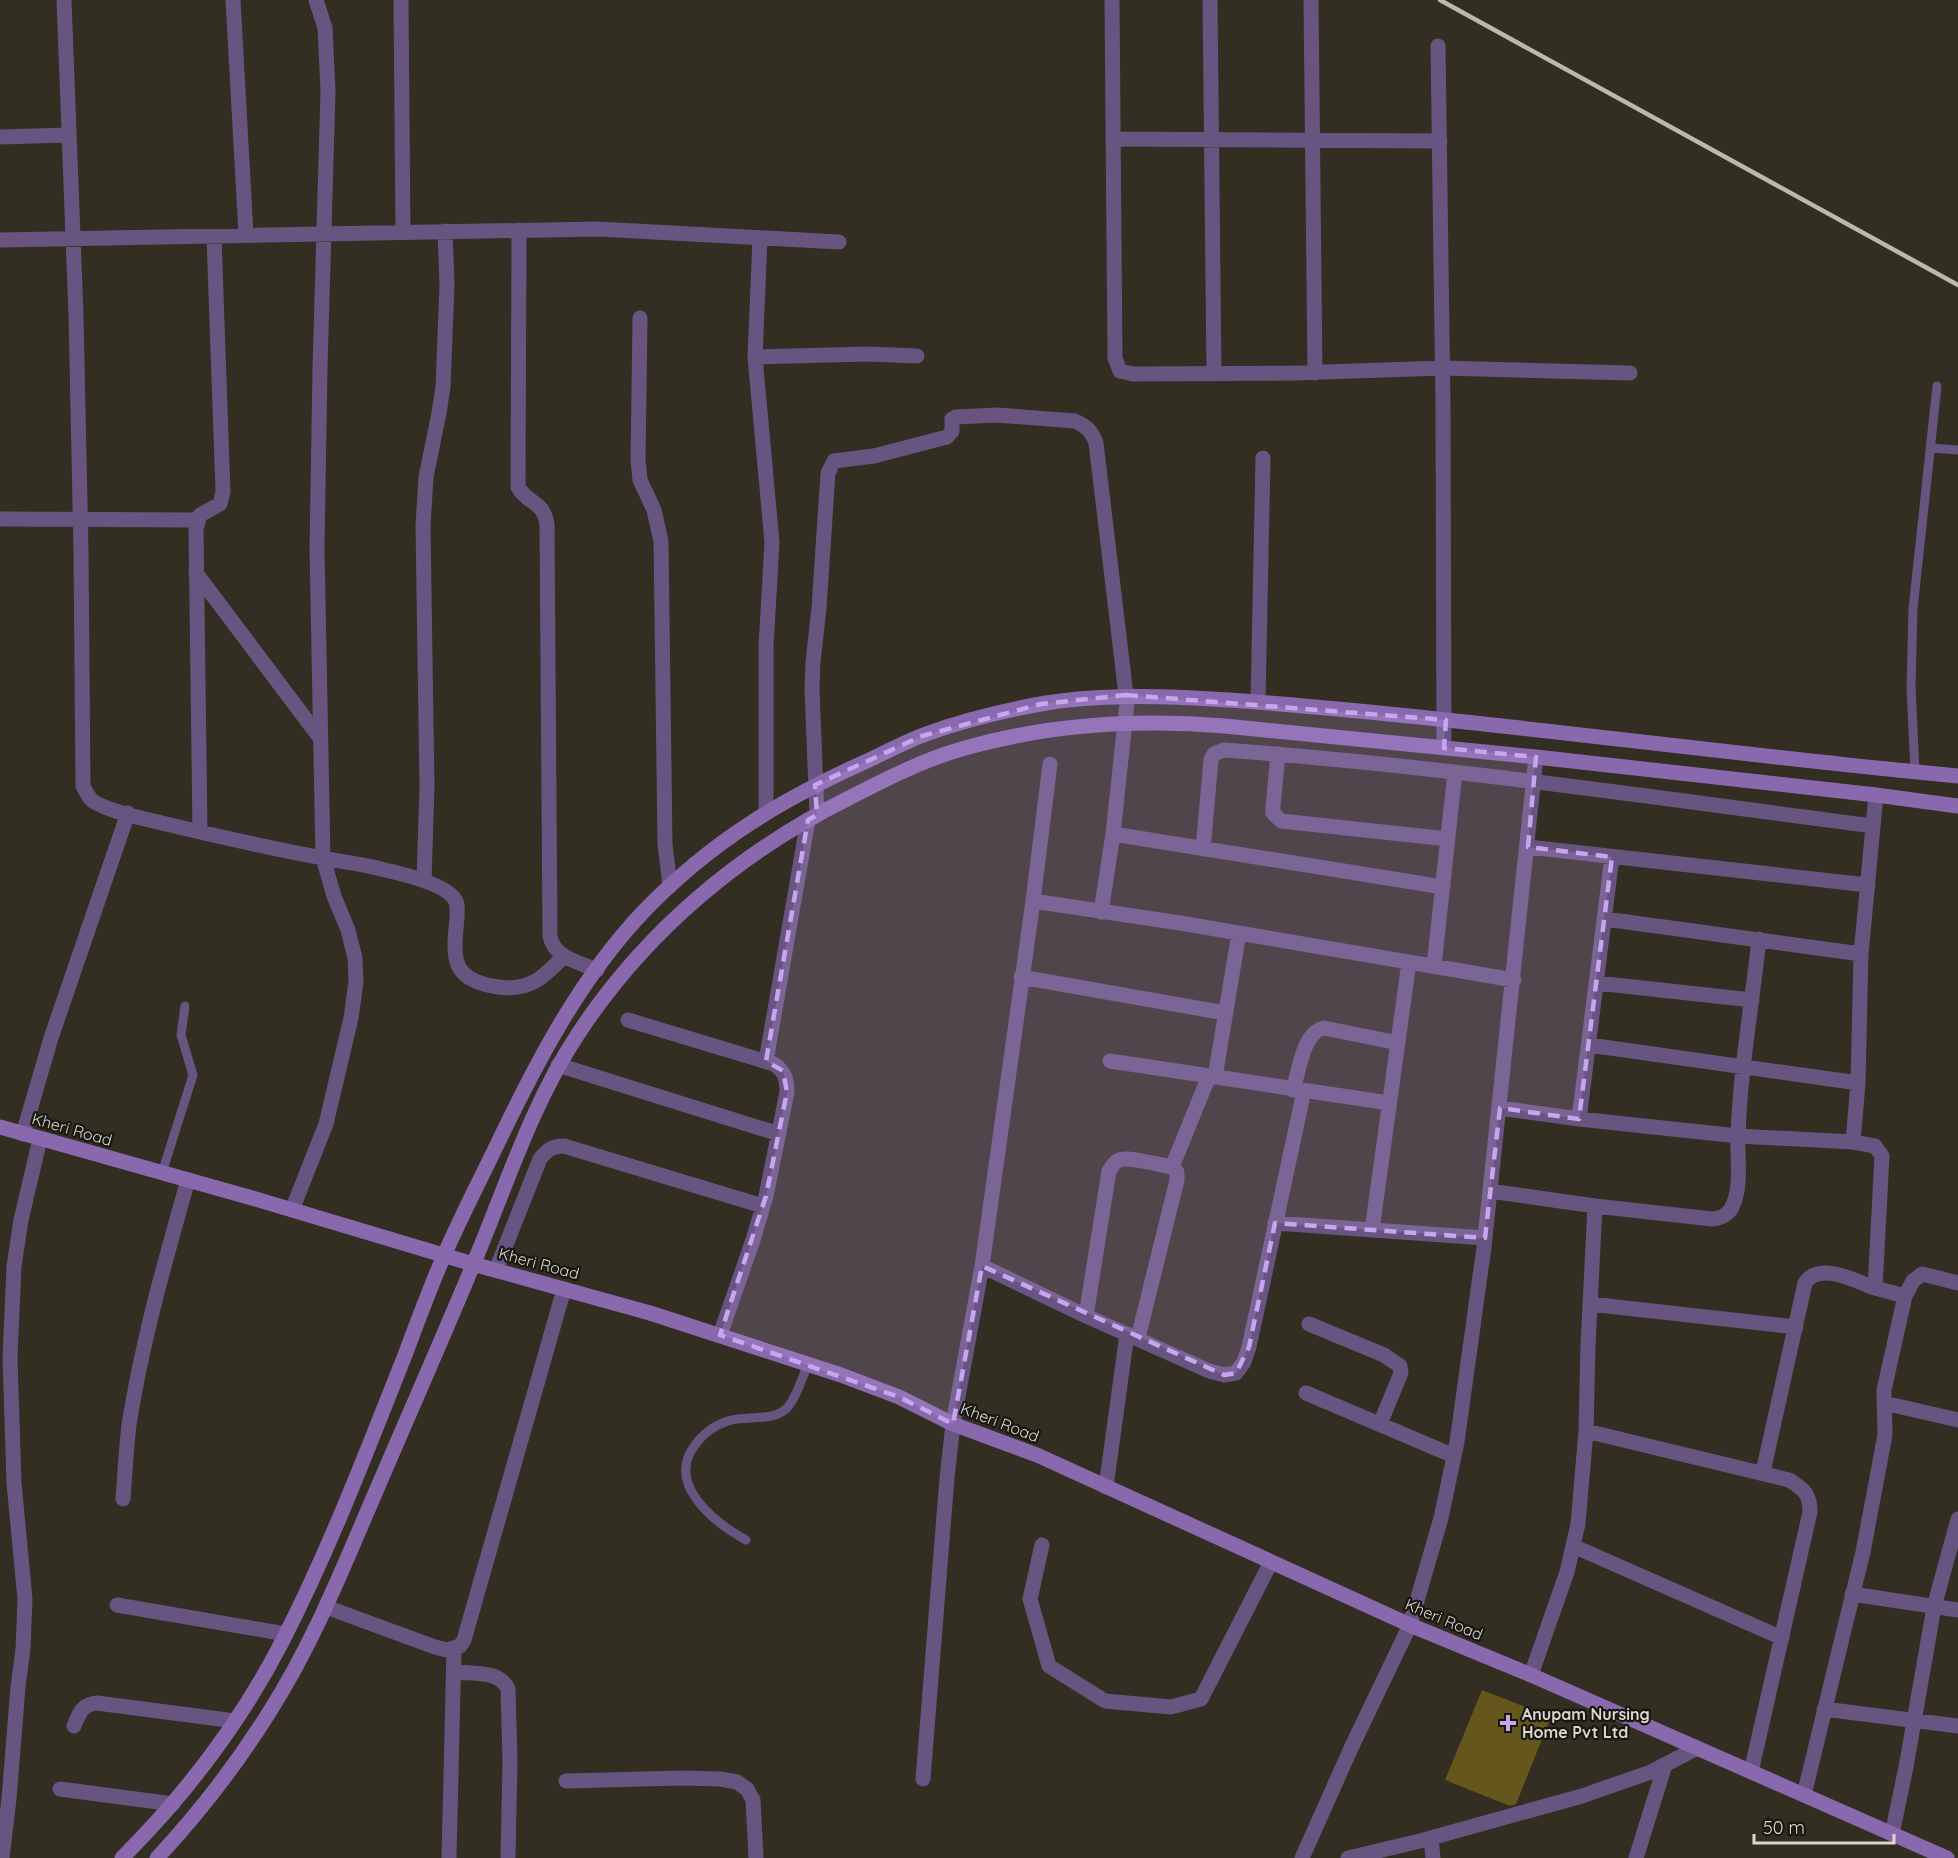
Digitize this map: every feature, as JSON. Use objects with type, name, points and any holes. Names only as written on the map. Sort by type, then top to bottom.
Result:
[{"type":"street","points":[[64,0],[81,518],[83,786],[87,795],[94,802],[128,813],[200,832],[379,868],[424,881],[446,891],[454,898],[458,906],[453,953],[457,967],[467,976],[495,987],[514,989],[530,985],[544,977],[564,956]]},
{"type":"street","points":[[233,0],[246,234]]},
{"type":"street","points":[[292,1210],[326,1124],[351,1018],[356,982],[355,958],[348,930],[334,896],[323,858],[317,549],[328,91],[325,28],[316,0]]},
{"type":"street","points":[[401,0],[403,232]]},
{"type":"street","points":[[1112,0],[1115,358],[1120,370],[1133,374],[1315,373],[1443,368],[1630,373]]},
{"type":"street","points":[[1210,0],[1214,374]]},
{"type":"street","points":[[1311,0],[1315,373]]},
{"type":"street","points":[[1438,46],[1445,734]]},
{"type":"street","points":[[0,137],[68,135]]},
{"type":"street","points":[[1113,138],[1440,141]]},
{"type":"street","points":[[0,240],[598,229],[839,242]]},
{"type":"street","points":[[519,230],[518,487],[522,494],[542,508],[548,525],[550,936],[554,949],[564,956],[597,970]]},
{"type":"street","points":[[424,881],[428,787],[423,526],[426,477],[440,413],[443,387],[447,285],[445,231]]},
{"type":"street","points":[[200,832],[196,529],[197,520],[204,511],[220,504],[223,492],[214,237]]},
{"type":"street","points":[[760,238],[755,357],[772,542],[766,647],[766,811]]},
{"type":"street","points":[[640,318],[638,460],[640,480],[654,510],[661,541],[665,844],[670,886]]},
{"type":"street","points":[[755,357],[868,354],[917,356]]},
{"type":"street","points":[[766,1061],[815,804],[812,671],[819,608],[828,473],[834,461],[874,456],[947,437],[952,431],[952,419],[956,417],[997,416],[1066,420],[1085,425],[1093,433],[1126,709],[1113,834],[1101,912]]},
{"type":"street","points":[[1258,702],[1263,458]]},
{"type":"street","points":[[0,519],[197,520]]},
{"type":"street","points":[[196,573],[320,738]]},
{"type":"street","points":[[122,1858],[156,1824],[204,1767],[286,1634],[459,1260],[517,1153],[558,1065],[603,1000],[656,936],[688,905],[815,804],[922,736],[959,724],[1041,704],[1126,709],[1258,702],[1445,734],[1536,757],[1958,806]]},
{"type":"street","points":[[157,1858],[189,1823],[234,1765],[270,1711],[326,1607],[537,1061],[570,1008],[642,913],[730,835],[766,811],[815,804],[888,779],[963,748],[1046,732],[1126,709],[1175,722],[1215,726],[1445,734],[1795,760],[1958,776]]},
{"type":"street","points":[[1203,849],[1211,760],[1214,754],[1224,750],[1534,781],[1873,826]]},
{"type":"street","points":[[1278,754],[1273,813],[1281,821],[1448,839]]},
{"type":"street","points":[[1302,1858],[1410,1625],[1441,1518],[1454,1455],[1485,1238],[1536,757]]},
{"type":"street","points":[[923,1779],[953,1424],[982,1266],[1050,764]]},
{"type":"street","points":[[1434,966],[1455,772]]},
{"type":"street","points":[[1853,1142],[1858,1083],[1861,954],[1876,795]]},
{"type":"street","points":[[23,1134],[51,1038],[128,813]]},
{"type":"street","points":[[1113,834],[1443,887]]},
{"type":"street","points":[[1528,847],[1868,885]]},
{"type":"street","points":[[1579,1119],[1612,857]]},
{"type":"street","points":[[1033,901],[1239,933],[1514,980]]},
{"type":"street","points":[[1605,919],[1861,954]]},
{"type":"street","points":[[1172,1167],[1212,1077],[1226,1013],[1239,933]]},
{"type":"street","points":[[1490,1191],[1712,1219],[1721,1218],[1728,1213],[1733,1205],[1738,1176],[1738,1136],[1744,1066],[1760,939]]},
{"type":"street","points":[[1372,1230],[1409,962]]},
{"type":"street","points":[[1021,977],[1226,1013]]},
{"type":"street","points":[[1597,983],[1752,1000]]},
{"type":"street","points":[[628,1020],[766,1061],[783,1071],[787,1081],[779,1134],[763,1206],[720,1335]]},
{"type":"street","points":[[982,1266],[1209,1371],[1224,1375],[1236,1373],[1244,1362],[1249,1347],[1275,1223],[1308,1038],[1316,1029],[1324,1028],[1398,1043]]},
{"type":"street","points":[[1589,1045],[1858,1083]]},
{"type":"street","points":[[1110,1061],[1389,1103]]},
{"type":"street","points":[[558,1065],[779,1134]]},
{"type":"street","points":[[1500,1108],[1738,1136],[1853,1142],[1875,1146],[1882,1156],[1875,1287]]},
{"type":"street","name":"Kheri Road","points":[[0,1127],[720,1335],[899,1397],[953,1424],[1037,1455],[1410,1625],[1531,1675],[1947,1858]]},
{"type":"street","points":[[2,1858],[6,1759],[24,1649],[25,1599],[5,1357],[21,1220],[40,1138]]},
{"type":"street","points":[[496,1270],[540,1159],[547,1150],[555,1146],[564,1146],[763,1206]]},
{"type":"street","points":[[1086,1316],[1109,1171],[1113,1164],[1126,1159],[1172,1167],[1177,1172],[1177,1180],[1132,1336],[1106,1487]]},
{"type":"street","points":[[123,1499],[129,1427],[137,1381],[160,1277],[188,1180]]},
{"type":"street","points":[[1531,1675],[1567,1572],[1578,1524],[1586,1431],[1595,1206]]},
{"type":"street","points":[[1275,1223],[1485,1238]]},
{"type":"street","points":[[1763,1472],[1805,1283],[1809,1277],[1816,1273],[1826,1272],[1905,1296]]},
{"type":"street","points":[[1804,1795],[1863,1552],[1885,1436],[1884,1390],[1905,1296],[1913,1281],[1922,1274],[1958,1283]]},
{"type":"street","points":[[326,1607],[435,1647],[454,1649],[460,1646],[464,1640],[564,1289]]},
{"type":"street","points":[[1590,1304],[1796,1327]]},
{"type":"street","points":[[1309,1324],[1384,1355],[1400,1365],[1401,1373],[1380,1424]]},
{"type":"street","points":[[1306,1393],[1454,1455]]},
{"type":"street","points":[[1884,1403],[1958,1420]]},
{"type":"street","points":[[1586,1431],[1763,1472],[1789,1480],[1803,1488],[1810,1498],[1810,1512],[1751,1772]]},
{"type":"street","points":[[1892,1834],[1934,1607],[1958,1518]]},
{"type":"street","points":[[1042,1545],[1030,1599],[1049,1666],[1105,1701],[1171,1707],[1201,1699],[1271,1562]]},
{"type":"street","points":[[1573,1546],[1782,1638]]},
{"type":"street","points":[[1852,1594],[1958,1610]]},
{"type":"street","points":[[117,1605],[286,1634]]},
{"type":"street","points":[[449,1858],[454,1649]]},
{"type":"street","points":[[454,1672],[497,1676],[505,1680],[508,1689],[510,1761],[508,1858]]},
{"type":"street","points":[[74,1726],[83,1707],[90,1703],[235,1720]]},
{"type":"street","points":[[1824,1709],[1958,1726]]},
{"type":"street","points":[[1348,1858],[1431,1838],[1582,1796],[1651,1772],[1697,1748]]},
{"type":"street","points":[[1636,1858],[1665,1765]]},
{"type":"street","points":[[566,1781],[692,1778],[736,1782],[747,1789],[753,1800],[756,1858]]},
{"type":"street","points":[[60,1789],[173,1804]]},
{"type":"street","points":[[1431,1838],[1434,1858]]},
{"type":"lane","points":[[1915,772],[1911,699],[1913,609],[1937,386]]},
{"type":"lane","points":[[1931,448],[1958,450]]},
{"type":"lane","points":[[162,1173],[193,1075],[181,1035],[185,1006]]},
{"type":"lane","points":[[746,1540],[721,1525],[696,1498],[686,1476],[687,1457],[700,1438],[718,1425],[730,1420],[765,1416],[785,1410],[791,1403],[808,1364]]},
{"type":"highlighted area","points":[[1126,695],[1446,720],[1444,748],[1536,757],[1528,847],[1612,857],[1579,1119],[1500,1108],[1485,1238],[1275,1223],[1249,1347],[1236,1373],[1224,1375],[982,1266],[953,1424],[899,1397],[720,1335],[766,1196],[787,1092],[783,1071],[766,1061],[808,820],[817,815],[815,785],[922,736],[1041,704]]},
{"type":"building","points":[[1482,1690],[1551,1717],[1516,1804],[1510,1806],[1445,1780]]},
{"type":"railway","points":[[1440,0],[1958,285]]},
{"type":"place","name":"Anupam Nursing Home Pvt Ltd","points":[[1508,1723]]}]
